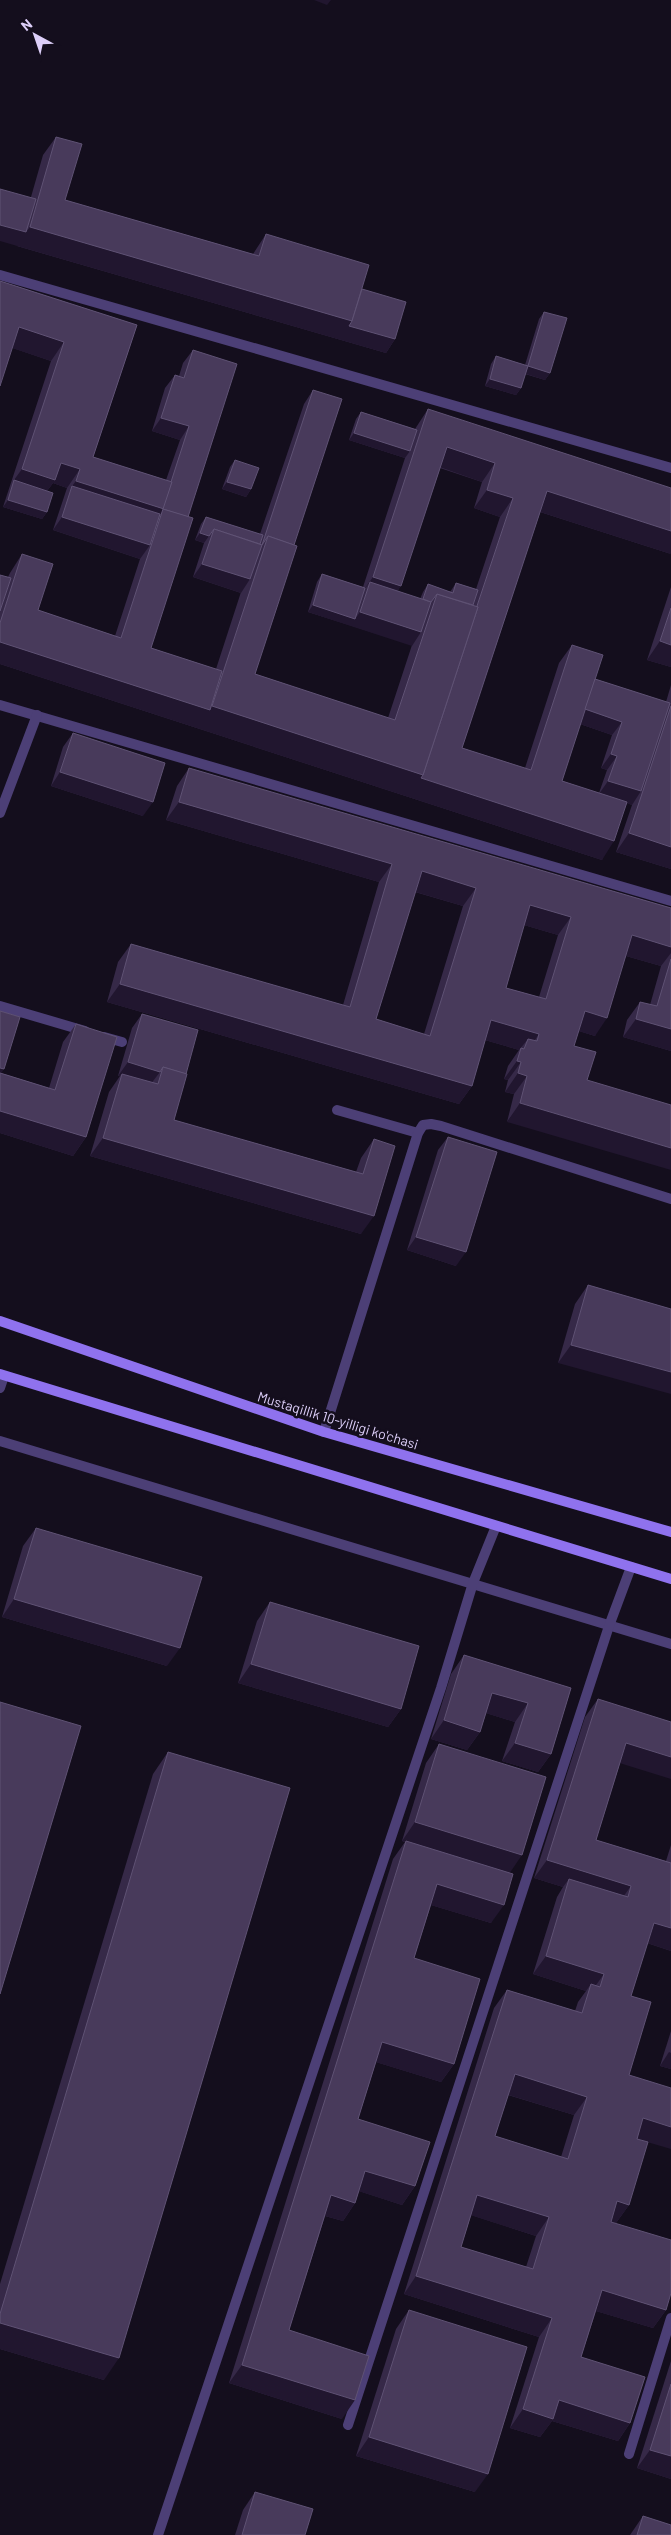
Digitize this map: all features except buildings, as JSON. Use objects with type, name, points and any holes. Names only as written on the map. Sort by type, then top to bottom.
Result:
[{"type":"main road","name":"Mustaqillik 10-yilligi ko'chasi","points":[[0,1321],[324,1432],[671,1532]]},
{"type":"main road","points":[[2,1375],[671,1579]]},
{"type":"street","points":[[0,275],[671,468]]},
{"type":"street","points":[[0,705],[671,901]]},
{"type":"street","points":[[0,813],[37,716]]},
{"type":"street","points":[[0,1006],[122,1042]]},
{"type":"street","points":[[337,1110],[418,1133]]},
{"type":"street","points":[[324,1432],[418,1133],[424,1125],[441,1126],[671,1199]]},
{"type":"street","points":[[0,1388],[2,1375]]},
{"type":"street","points":[[0,1441],[671,1644]]},
{"type":"street","points":[[158,2535],[441,1688],[473,1583],[496,1526]]},
{"type":"street","points":[[348,2425],[609,1626],[631,1567]]},
{"type":"street","points":[[629,2454],[671,2318]]}]
